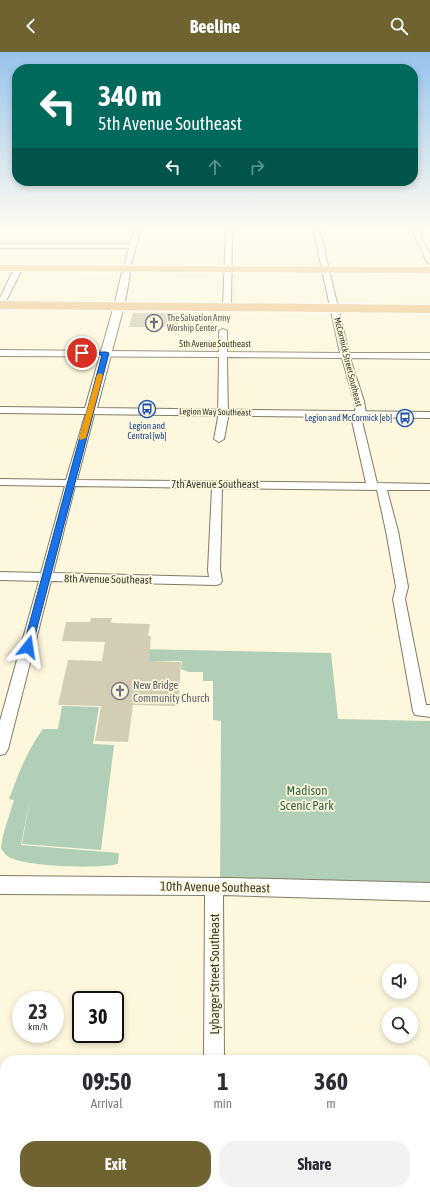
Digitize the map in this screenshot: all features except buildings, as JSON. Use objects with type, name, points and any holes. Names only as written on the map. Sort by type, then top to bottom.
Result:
[{"type":"main road","points":[[0,305],[430,309]]},
{"type":"street","points":[[0,305],[12,281]]},
{"type":"street","points":[[0,749],[6,703],[46,577],[125,281]]},
{"type":"street","points":[[227,307],[228,281]]},
{"type":"street","name":"McCormick Street Southeast","points":[[328,281],[345,356],[354,383],[361,414],[357,421],[392,531],[402,587],[398,599],[425,711]]},
{"type":"street","points":[[219,439],[223,412],[223,331]]},
{"type":"street","name":"5th Avenue Southeast","points":[[0,353],[430,356]]},
{"type":"street","name":"Legion Way Southeast","points":[[0,410],[430,415]]},
{"type":"street","name":"7th Avenue Southeast","points":[[0,482],[430,487]]},
{"type":"street","name":"8th Avenue Southeast","points":[[0,576],[216,581],[214,570],[217,484]]},
{"type":"street","name":"10th Avenue Southeast","points":[[0,885],[430,892]]},
{"type":"street","name":"Lybarger Street Southeast","points":[[214,888],[214,1055]]},
{"type":"green space","name":"Madison Scenic Park","points":[[140,649],[331,653],[338,719],[430,721],[430,885],[220,879],[221,721],[213,720],[213,681],[203,681],[203,672],[189,672],[181,669],[182,661],[138,661]]},
{"type":"green space","points":[[62,706],[99,707],[93,744],[114,745],[101,850],[22,844],[31,794],[21,845],[119,853],[118,864],[108,866],[79,867],[31,863],[8,856],[1,848],[3,835],[14,800],[9,799],[19,772],[32,745],[43,729],[58,729]]},
{"type":"slow traffic","points":[[82,438],[100,375]]},
{"type":"place","name":"The Salvation Army Worship Center","points":[[154,323]]},
{"type":"place","name":"Legion and Central [wb]","points":[[147,409]]},
{"type":"place","name":"Legion and McCormick [eb]","points":[[405,418]]},
{"type":"place","name":"New Bridge Community Church","points":[[120,691]]},
{"type":"route","points":[[28,647],[106,353],[82,353]]}]
